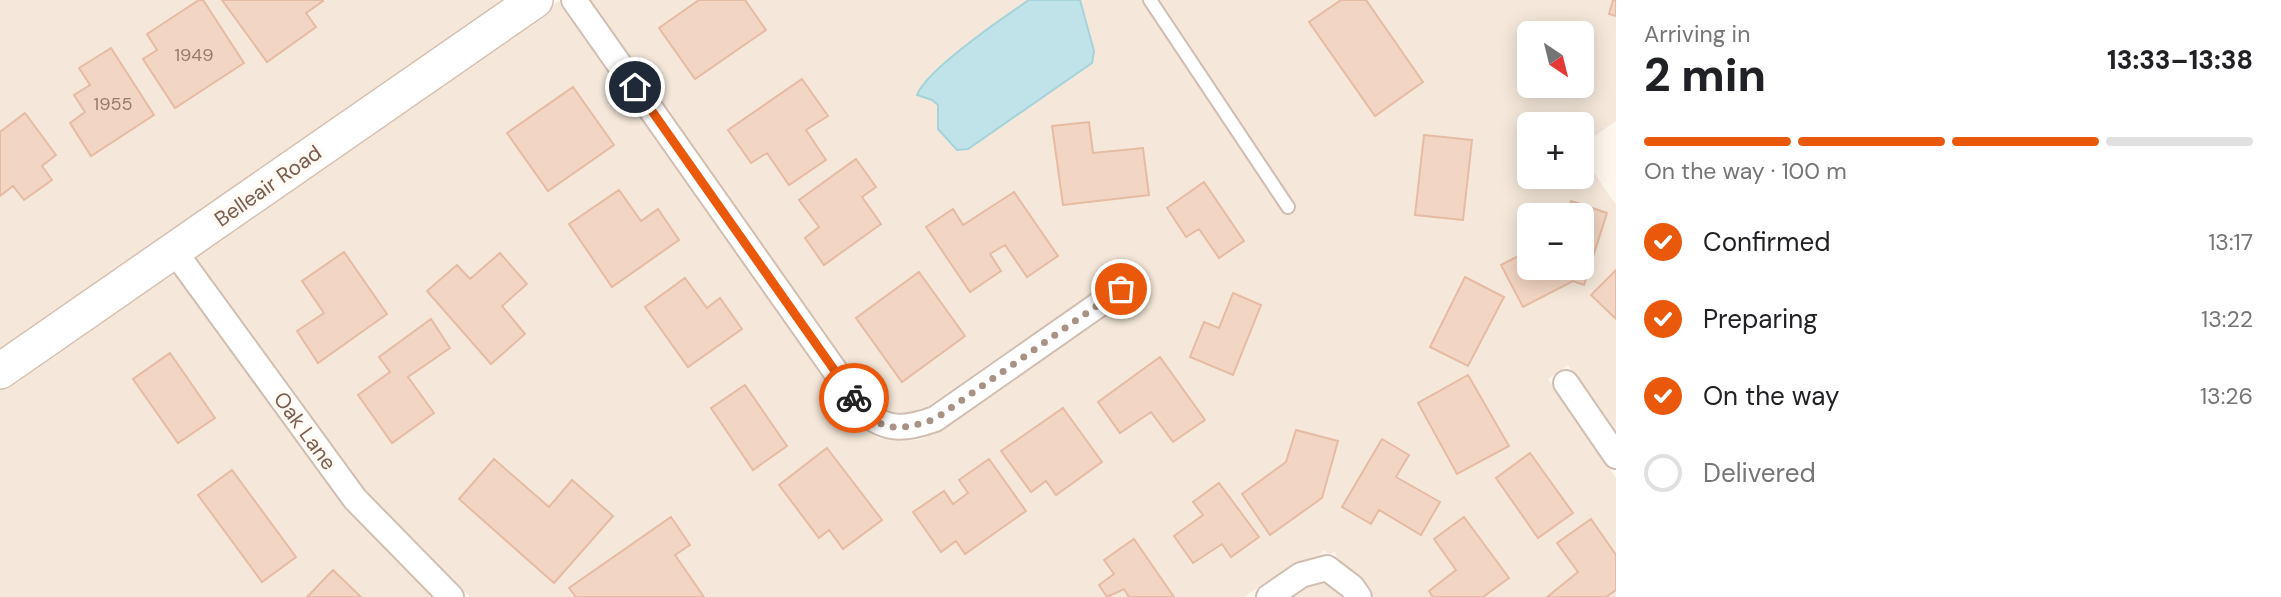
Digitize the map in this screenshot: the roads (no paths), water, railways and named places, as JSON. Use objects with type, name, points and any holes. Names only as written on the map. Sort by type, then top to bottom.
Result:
[{"type":"main road","name":"Belleair Road","points":[[0,371],[535,0]]},
{"type":"street","points":[[574,0],[864,412],[879,425],[912,427],[935,419],[1121,289]]},
{"type":"street","name":"Oak Lane","points":[[175,252],[355,499],[451,597]]},
{"type":"street","points":[[1566,383],[1616,456]]},
{"type":"street","points":[[1269,597],[1301,575],[1327,568],[1352,587],[1359,597]]},
{"type":"lane","points":[[1150,0],[1288,207]]},
{"type":"water","points":[[1029,0],[1080,0],[1094,51],[1092,63],[968,149],[957,150],[938,129],[938,105],[917,95],[950,58]]}]
